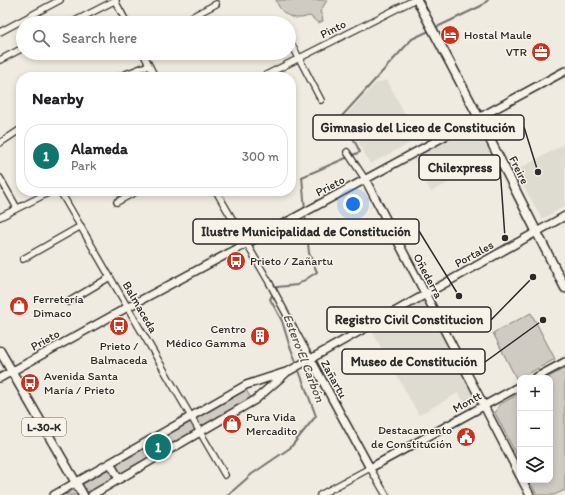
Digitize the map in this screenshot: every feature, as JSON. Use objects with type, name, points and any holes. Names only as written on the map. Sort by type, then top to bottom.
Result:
[{"type":"main road","name":"Freire","points":[[417,0],[479,118],[565,288]]},
{"type":"main road","name":"L-30-K","points":[[0,351],[84,495]]},
{"type":"street","points":[[30,16],[60,0]]},
{"type":"street","points":[[85,16],[116,0],[124,16]]},
{"type":"street","name":"Pinto","points":[[296,60],[414,0]]},
{"type":"street","points":[[193,16],[216,4]]},
{"type":"street","points":[[0,32],[16,23]]},
{"type":"street","points":[[0,60],[16,52]]},
{"type":"street","points":[[296,52],[320,100]]},
{"type":"street","points":[[146,60],[152,72]]},
{"type":"street","name":"Pinto","points":[[272,72],[295,60]]},
{"type":"street","points":[[131,72],[149,65]]},
{"type":"street","name":"Prieto","points":[[0,378],[128,307],[565,71]]},
{"type":"street","points":[[0,143],[16,132]]},
{"type":"street","name":"Oñederra","points":[[347,152],[365,179],[517,470]]},
{"type":"street","points":[[0,178],[17,208]]},
{"type":"street","points":[[0,217],[42,196]]},
{"type":"street","name":"Balmaceda","points":[[63,196],[225,475]]},
{"type":"street","points":[[117,202],[128,196]]},
{"type":"street","name":"Zañartu","points":[[219,196],[269,282],[308,360],[386,495]]},
{"type":"street","name":"Portales","points":[[289,371],[565,216]]},
{"type":"street","points":[[23,259],[81,226]]},
{"type":"street","points":[[68,302],[110,277]]},
{"type":"street","points":[[541,375],[565,362]]},
{"type":"street","points":[[54,495],[246,385],[289,371]]},
{"type":"street","points":[[92,495],[255,400],[264,394],[289,371]]},
{"type":"street","points":[[258,382],[265,388],[264,394]]},
{"type":"street","name":"Montt","points":[[320,495],[517,388]]},
{"type":"street","points":[[110,463],[119,479]]},
{"type":"street","points":[[524,483],[530,495]]},
{"type":"shaded area","points":[[276,0],[327,0],[320,12],[323,21],[318,23],[310,16],[296,18],[296,16],[290,16],[279,7]]},
{"type":"shaded area","points":[[387,80],[418,139],[370,164],[345,116],[375,84]]},
{"type":"shaded area","points":[[474,124],[493,159],[431,192],[414,159]]},
{"type":"shaded area","points":[[565,144],[565,206],[542,219],[515,171]]},
{"type":"shaded area","points":[[424,300],[477,400],[467,407],[458,393],[419,415],[371,330]]},
{"type":"shaded area","points":[[531,313],[555,359],[526,375],[517,375],[517,380],[493,333]]},
{"type":"shaded area","points":[[565,368],[565,490],[554,495],[537,495],[531,483],[553,483],[552,375]]},
{"type":"shaded area","points":[[246,390],[251,398],[84,495],[64,495]]},
{"type":"shaded area","points":[[517,395],[517,456],[495,413],[499,405]]},
{"type":"waterway","name":"Estero El Carbón","points":[[435,28],[481,6],[488,0]]},
{"type":"waterway","name":"Estero El Carbón","points":[[305,210],[302,177],[360,152],[342,116],[412,39],[431,30]]},
{"type":"waterway","name":"Estero El Carbón","points":[[297,364],[282,321],[270,299],[277,287],[297,285],[317,272],[309,253],[305,214]]},
{"type":"waterway","name":"Estero El Carbón","points":[[228,495],[252,474],[290,448],[316,416],[298,368]]},
{"type":"place","name":"Hostal Maule","points":[[450,35]]},
{"type":"place","name":"VTR","points":[[541,52]]},
{"type":"place","name":"Gimnasio del Liceo de Constitución","points":[[538,172]]},
{"type":"place","name":"Chilexpress","points":[[505,238]]},
{"type":"place","name":"Prieto / Zañartu","points":[[236,261]]},
{"type":"place","name":"Registro Civil Constitucion","points":[[533,277]]},
{"type":"place","name":"Ilustre Municipalidad de Constitución","points":[[459,296]]},
{"type":"place","name":"Ferretería Dimaco","points":[[19,306]]},
{"type":"place","name":"Museo de Constitución","points":[[543,320]]},
{"type":"place","name":"Prieto / Balmaceda","points":[[119,326]]},
{"type":"place","name":"Centro Médico Gamma","points":[[260,336]]},
{"type":"place","name":"Avenida Santa María / Prieto","points":[[30,383]]},
{"type":"place","name":"Pura Vida Mercadito","points":[[232,424]]},
{"type":"place","name":"Destacamento de Constitución","points":[[466,437]]},
{"type":"place","name":"Alameda","points":[[158,447]]}]
